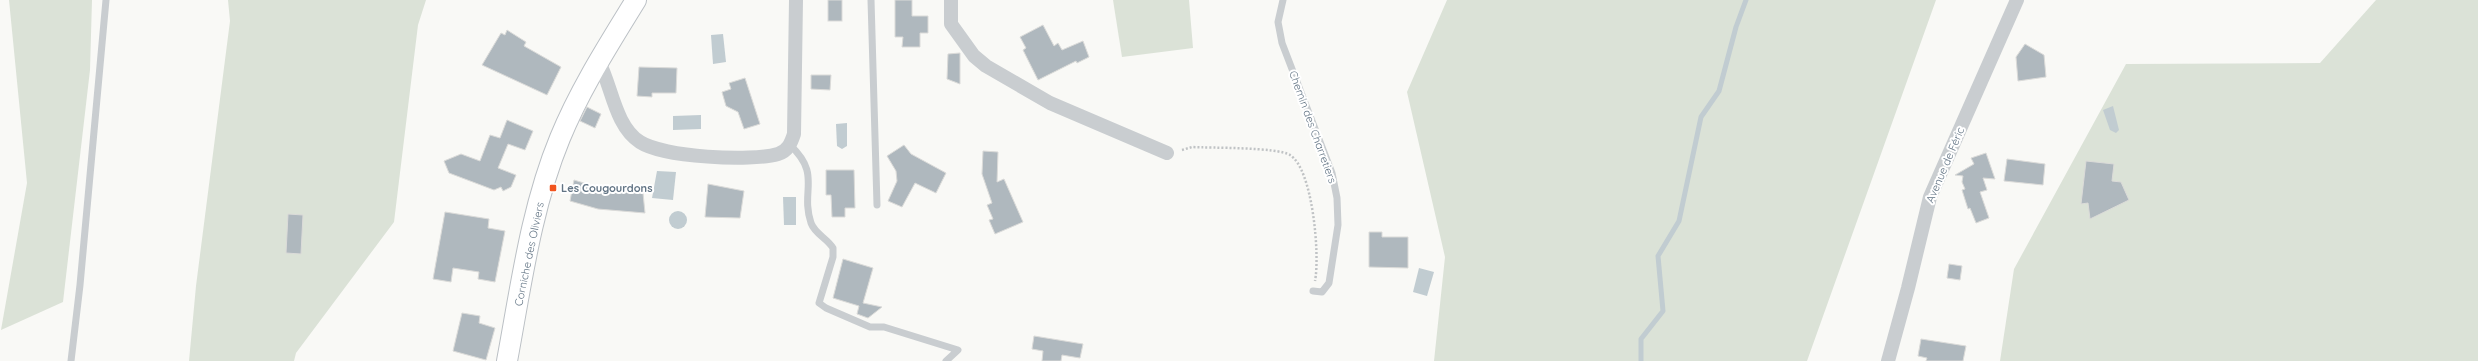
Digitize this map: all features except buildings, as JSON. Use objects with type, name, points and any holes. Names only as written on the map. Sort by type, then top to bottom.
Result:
[{"type":"street","name":"Corniche des Oliviers","points":[[507,361],[528,252],[551,163],[572,111],[636,0]]},
{"type":"street","points":[[599,62],[608,79],[616,108],[626,129],[640,142],[663,150],[688,155],[739,157],[778,154],[790,144],[794,134],[796,0]]},
{"type":"street","points":[[951,0],[951,24],[974,56],[986,66],[1050,103],[1167,153]]},
{"type":"street","name":"Avenue de Féric","points":[[1888,361],[1908,288],[1930,197],[2017,0]]},
{"type":"lane","points":[[71,361],[83,255],[106,0]]},
{"type":"lane","points":[[871,0],[877,205]]},
{"type":"lane","name":"Chemin des Charretiers","points":[[1283,0],[1278,22],[1282,43],[1332,173],[1337,198],[1338,225],[1329,283],[1322,292],[1313,291]]},
{"type":"lane","points":[[790,144],[798,152],[808,169],[809,215],[812,224],[833,248],[833,257],[819,303],[826,308],[870,327],[884,327],[958,350],[946,361]]},
{"type":"path","points":[[1167,153],[1192,147],[1271,151],[1290,154],[1300,166],[1313,210],[1318,266],[1313,291]]},
{"type":"shaded area","points":[[9,0],[92,0],[90,70],[63,302],[1,330],[27,183]]},
{"type":"shaded area","points":[[228,0],[426,0],[418,25],[394,222],[296,353],[294,361],[189,361],[196,286],[230,21]]},
{"type":"shaded area","points":[[1113,0],[1189,0],[1193,48],[1122,57]]},
{"type":"shaded area","points":[[1447,0],[1936,0],[1807,361],[1434,361],[1445,257],[1407,92]]},
{"type":"shaded area","points":[[2376,0],[2478,0],[2478,361],[2000,361],[2014,269],[2126,64],[2320,63]]},
{"type":"shaded area","points":[[723,34],[726,62],[713,64],[711,35]]},
{"type":"shaded area","points":[[2113,106],[2119,130],[2116,133],[2110,130],[2103,110]]},
{"type":"shaded area","points":[[701,115],[701,129],[673,130],[673,116]]},
{"type":"shaded area","points":[[847,123],[847,146],[842,149],[837,146],[836,124]]},
{"type":"shaded area","points":[[657,171],[676,172],[673,200],[652,198]]},
{"type":"shaded area","points":[[783,197],[796,197],[796,225],[784,225]]},
{"type":"shaded area","points":[[674,211],[682,211],[687,216],[685,227],[682,229],[674,229],[669,224],[669,216]]},
{"type":"shaded area","points":[[1419,268],[1434,272],[1427,296],[1413,292]]},
{"type":"waterway","points":[[1641,361],[1641,339],[1663,311],[1658,256],[1679,221],[1701,117],[1719,91],[1736,27],[1746,0]]},
{"type":"place","name":"Les Cougourdons","points":[[553,188]]}]
